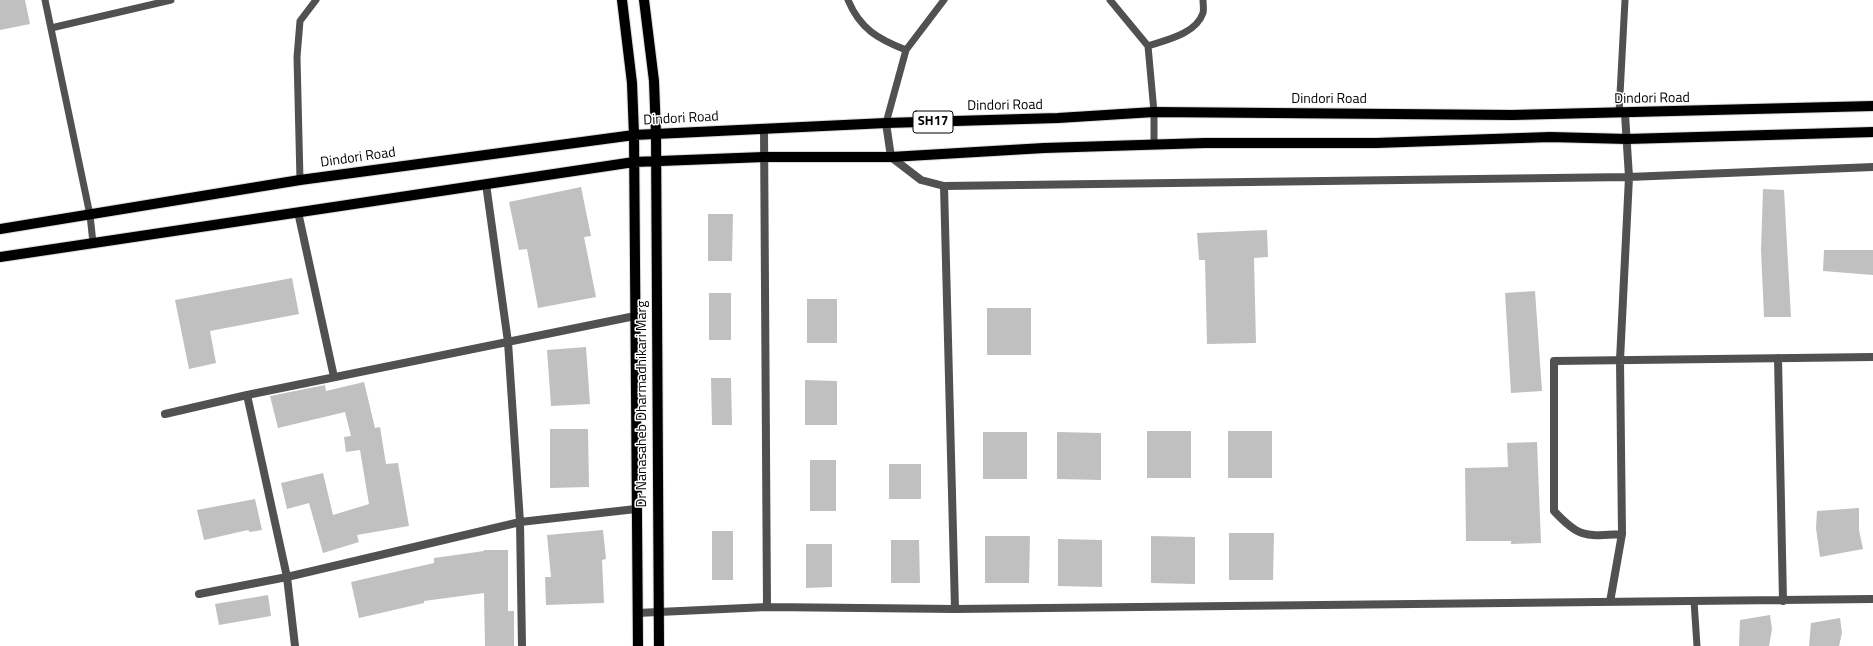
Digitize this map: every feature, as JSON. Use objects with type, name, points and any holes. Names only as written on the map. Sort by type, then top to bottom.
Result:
[{"type":"main road","name":"Dr Nanasaheb Dharmadhikari Marg","points":[[622,0],[632,83],[634,135],[638,646]]},
{"type":"main road","name":"Dr Nanasaheb Dharmadhikari Marg","points":[[644,0],[654,81],[656,134],[659,646]]},
{"type":"main road","name":"Dindori Road","points":[[0,228],[90,215],[300,180],[634,135],[886,123],[1058,118],[1154,112],[1504,115],[1622,114],[1873,106]]},
{"type":"main road","points":[[0,257],[634,162],[764,157],[891,157],[1044,148],[1154,144],[1376,143],[1550,137],[1627,139],[1873,132]]},
{"type":"street","points":[[1610,602],[1622,534],[1620,360],[1629,177],[1627,139],[1622,114]]},
{"type":"street","points":[[886,123],[891,157],[921,180],[944,186],[1629,177],[1873,168]]},
{"type":"street","points":[[764,129],[767,607]]},
{"type":"street","points":[[486,184],[508,342],[520,522],[522,646]]},
{"type":"street","points":[[944,186],[956,609]]},
{"type":"street","points":[[298,212],[334,377]]},
{"type":"street","points":[[165,414],[247,395],[635,316]]},
{"type":"street","points":[[1622,534],[1589,536],[1570,528],[1554,511],[1554,360],[1873,357]]},
{"type":"street","points":[[1778,358],[1783,601]]},
{"type":"street","points":[[247,395],[287,577],[295,646]]},
{"type":"street","points":[[199,594],[287,577],[520,522],[636,509]]},
{"type":"street","points":[[637,613],[767,607],[956,609],[1873,599]]},
{"type":"lane","points":[[45,0],[90,215],[93,243]]},
{"type":"lane","points":[[51,28],[172,0]]},
{"type":"lane","points":[[300,180],[297,57],[300,22],[316,0]]},
{"type":"lane","points":[[848,0],[859,21],[870,31],[882,40],[906,50]]},
{"type":"lane","points":[[886,123],[906,50],[944,0]]},
{"type":"lane","points":[[1110,0],[1148,46],[1154,112],[1154,144]]},
{"type":"lane","points":[[1148,46],[1186,32],[1196,23],[1203,12],[1203,0]]},
{"type":"lane","points":[[1622,114],[1626,0]]},
{"type":"lane","points":[[1694,601],[1697,646]]},
{"type":"building","points":[[0,0],[25,0],[30,24],[0,30]]},
{"type":"building","points":[[581,187],[591,236],[584,237],[596,297],[538,308],[527,249],[519,250],[509,202]]},
{"type":"building","points":[[1763,189],[1784,190],[1791,317],[1764,317],[1761,250]]},
{"type":"building","points":[[708,214],[733,214],[732,261],[708,261]]},
{"type":"building","points":[[1267,230],[1268,257],[1254,258],[1256,343],[1207,344],[1205,260],[1199,260],[1197,233]]},
{"type":"building","points":[[1824,250],[1873,250],[1873,275],[1823,271]]},
{"type":"building","points":[[292,278],[299,314],[210,331],[216,363],[189,369],[175,300]]},
{"type":"building","points":[[1535,291],[1542,391],[1511,393],[1505,293]]},
{"type":"building","points":[[709,293],[731,293],[731,340],[709,340]]},
{"type":"building","points":[[807,299],[837,299],[837,343],[807,343]]},
{"type":"building","points":[[987,308],[1031,308],[1031,355],[987,355]]},
{"type":"building","points":[[586,347],[590,404],[551,406],[547,350]]},
{"type":"building","points":[[711,378],[731,378],[732,425],[712,425]]},
{"type":"building","points":[[805,380],[837,381],[837,425],[805,425]]},
{"type":"building","points":[[364,382],[375,428],[380,427],[386,464],[398,463],[409,526],[357,535],[359,542],[323,553],[309,503],[287,509],[281,483],[323,473],[333,515],[369,504],[360,450],[346,452],[344,437],[351,436],[345,412],[278,428],[270,396],[325,385],[326,391]]},
{"type":"building","points":[[550,429],[588,429],[589,487],[550,488]]},
{"type":"building","points":[[1147,431],[1191,431],[1191,478],[1147,478]]},
{"type":"building","points":[[1228,431],[1272,431],[1272,478],[1228,478]]},
{"type":"building","points":[[983,432],[1027,432],[1027,479],[983,479]]},
{"type":"building","points":[[1057,432],[1101,433],[1101,480],[1057,479]]},
{"type":"building","points":[[1537,442],[1541,543],[1511,544],[1511,541],[1466,541],[1465,468],[1508,467],[1507,443]]},
{"type":"building","points":[[810,460],[836,460],[836,511],[810,511]]},
{"type":"building","points":[[889,464],[921,464],[921,499],[889,499]]},
{"type":"building","points":[[255,499],[262,530],[250,532],[248,530],[204,540],[197,510]]},
{"type":"building","points":[[1859,508],[1859,530],[1863,549],[1820,557],[1816,528],[1817,511]]},
{"type":"building","points":[[603,530],[606,559],[602,560],[604,603],[546,605],[545,577],[551,577],[547,535]]},
{"type":"building","points":[[712,531],[733,531],[733,580],[712,580]]},
{"type":"building","points":[[1229,533],[1274,533],[1273,580],[1229,580]]},
{"type":"building","points":[[985,536],[1030,536],[1029,583],[985,583]]},
{"type":"building","points":[[1151,536],[1195,537],[1195,584],[1151,583]]},
{"type":"building","points":[[1058,539],[1102,540],[1102,587],[1058,586]]},
{"type":"building","points":[[891,540],[919,540],[920,583],[891,583]]},
{"type":"building","points":[[806,544],[832,544],[832,587],[806,588]]},
{"type":"building","points":[[484,550],[508,550],[508,611],[514,611],[514,646],[485,646],[484,593],[424,601],[424,603],[359,618],[351,582],[434,563],[434,558]]},
{"type":"building","points":[[268,595],[271,616],[219,625],[215,604]]},
{"type":"building","points":[[1770,615],[1772,629],[1769,646],[1739,646],[1740,620]]},
{"type":"building","points":[[1840,618],[1842,633],[1839,646],[1809,646],[1811,623]]}]
